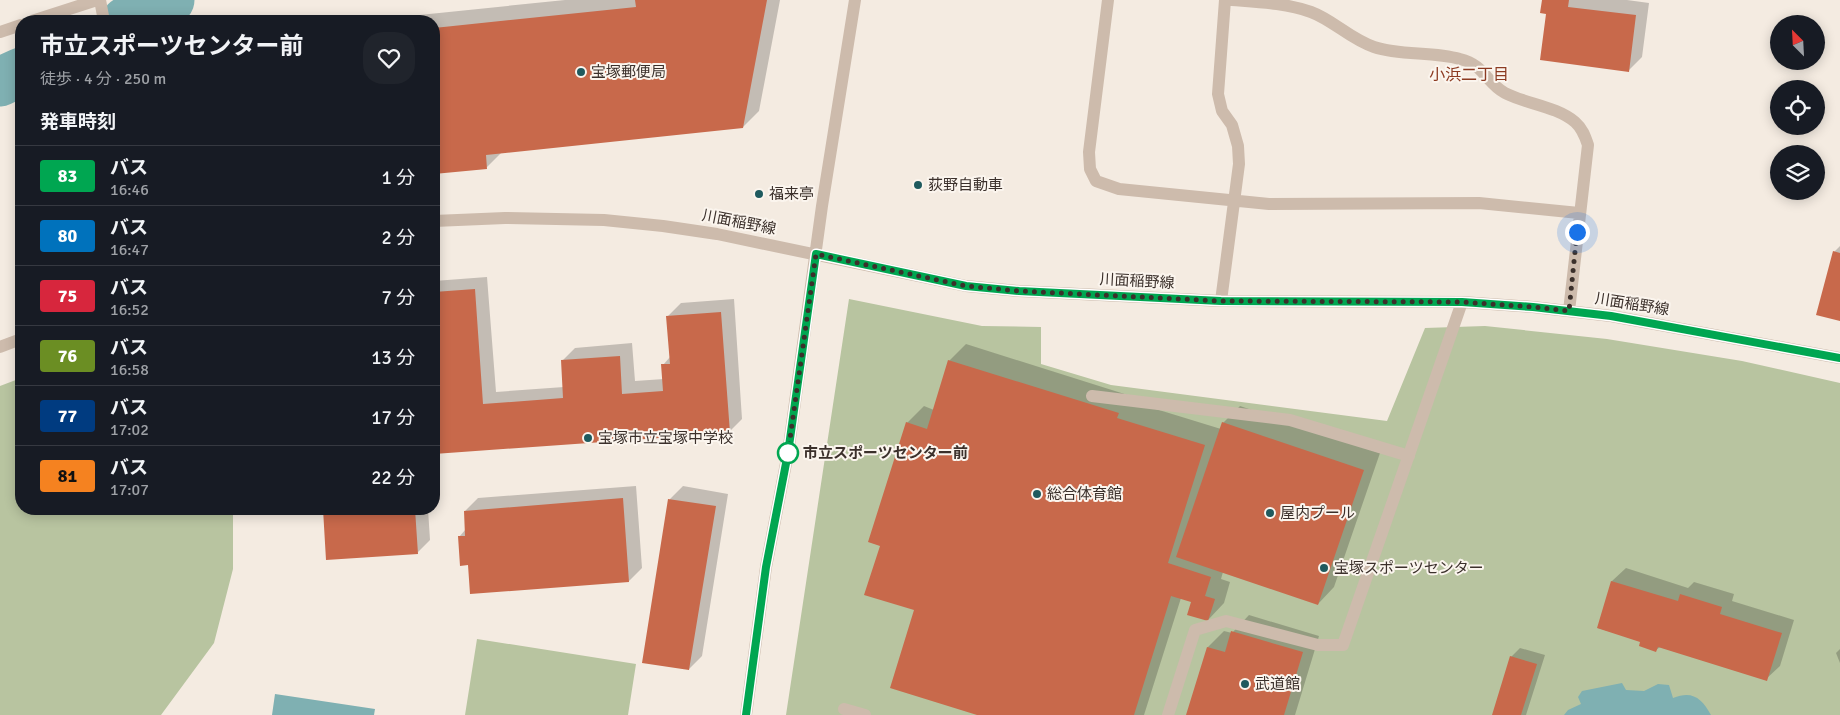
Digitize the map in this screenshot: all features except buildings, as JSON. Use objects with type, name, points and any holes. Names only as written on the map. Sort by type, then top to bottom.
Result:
[{"type":"street","points":[[51,15],[99,0],[103,15]]},
{"type":"street","points":[[746,715],[766,567],[788,453],[816,254],[856,0]]},
{"type":"street","points":[[1108,0],[1089,152],[1090,168],[1096,181],[1119,189],[1269,204],[1478,203],[1579,213]]},
{"type":"street","points":[[1221,301],[1239,164],[1238,146],[1232,124],[1222,111],[1218,94],[1225,0]]},
{"type":"street","points":[[1232,0],[1296,8],[1311,12],[1358,41],[1376,48],[1460,58],[1482,70],[1503,92],[1558,112],[1574,122],[1583,133],[1588,145],[1569,311]]},
{"type":"street","points":[[0,32],[15,27]]},
{"type":"street","name":"川面稲野線","points":[[440,221],[505,218],[604,220],[643,224],[717,234],[966,286],[1019,291],[1221,301],[1462,302],[1533,307],[1611,316],[1840,358]]},
{"type":"street","points":[[1168,715],[1195,630],[1226,621],[1318,645],[1343,645],[1462,302]]},
{"type":"street","points":[[0,347],[15,341]]},
{"type":"street","points":[[1092,396],[1290,420],[1409,456]]},
{"type":"street","points":[[844,708],[865,715]]},
{"type":"green space","name":"宝塚スポーツセンター","points":[[849,299],[982,326],[1041,327],[1041,364],[1111,385],[1387,421],[1425,328],[1485,326],[1607,339],[1742,361],[1840,383],[1840,715],[786,715]]},
{"type":"green space","points":[[15,380],[15,515],[233,515],[233,569],[214,643],[161,715],[0,715],[0,386]]},
{"type":"green space","points":[[477,639],[636,664],[628,715],[465,715]]},
{"type":"water","points":[[1622,683],[1626,690],[1644,691],[1658,684],[1669,685],[1673,698],[1686,695],[1696,697],[1704,704],[1711,715],[1564,715],[1568,710],[1581,704],[1578,697],[1582,691]]},
{"type":"water","points":[[275,694],[375,709],[374,715],[272,715]]},
{"type":"waterway","points":[[139,15],[170,0]]},
{"type":"waterway","points":[[0,82],[15,75]]},
{"type":"bus line","name":"83","points":[[746,715],[766,567],[788,453],[816,254],[966,286],[1019,291],[1221,301],[1462,302],[1533,307],[1611,316],[1840,358]]},
{"type":"place","name":"宝塚郵便局","points":[[581,72]]},
{"type":"place","name":"荻野自動車","points":[[918,185]]},
{"type":"place","name":"福来亭","points":[[759,194]]},
{"type":"place","name":"宝塚市立宝塚中学校","points":[[588,438]]},
{"type":"place","name":"市立スポーツセンター前","points":[[788,453]]},
{"type":"place","name":"総合体育館","points":[[1037,494]]},
{"type":"place","name":"屋内プール","points":[[1270,513]]},
{"type":"place","name":"宝塚スポーツセンター","points":[[1324,568]]},
{"type":"place","name":"武道館","points":[[1245,684]]},
{"type":"district","name":"小浜二丁目","points":[[1469,74]]},
{"type":"route","points":[[788,453],[816,254],[966,286],[1019,291],[1221,301],[1462,302],[1569,311],[1577,232]]}]
